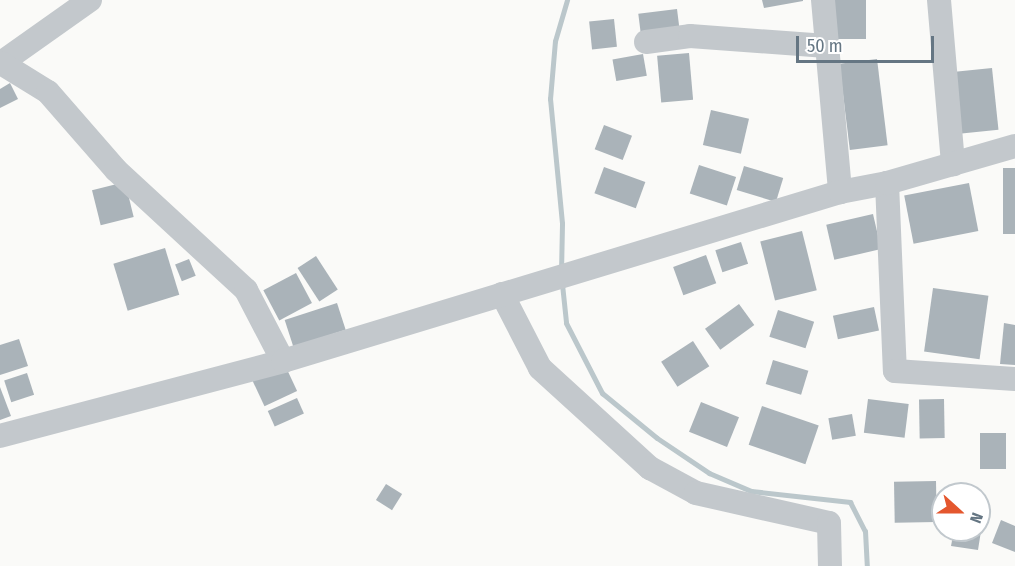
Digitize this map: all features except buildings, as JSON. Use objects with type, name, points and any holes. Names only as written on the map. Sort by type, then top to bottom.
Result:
[{"type":"street","points":[[90,0],[1,63],[48,92],[116,170],[246,290],[283,361]]},
{"type":"street","points":[[823,0],[840,192]]},
{"type":"street","points":[[939,0],[953,164]]},
{"type":"street","points":[[646,42],[690,36],[827,46]]},
{"type":"street","points":[[0,436],[283,361],[840,192],[887,183],[1015,146]]},
{"type":"street","points":[[887,183],[895,371],[1015,379]]},
{"type":"street","points":[[502,294],[540,368],[650,468],[696,493],[830,523],[830,566]]},
{"type":"waterway","points":[[561,272],[562,223],[550,99],[555,41],[567,0]]},
{"type":"waterway","points":[[562,284],[566,323],[602,393],[657,438],[709,473],[751,491],[850,502],[865,531],[867,566]]}]
